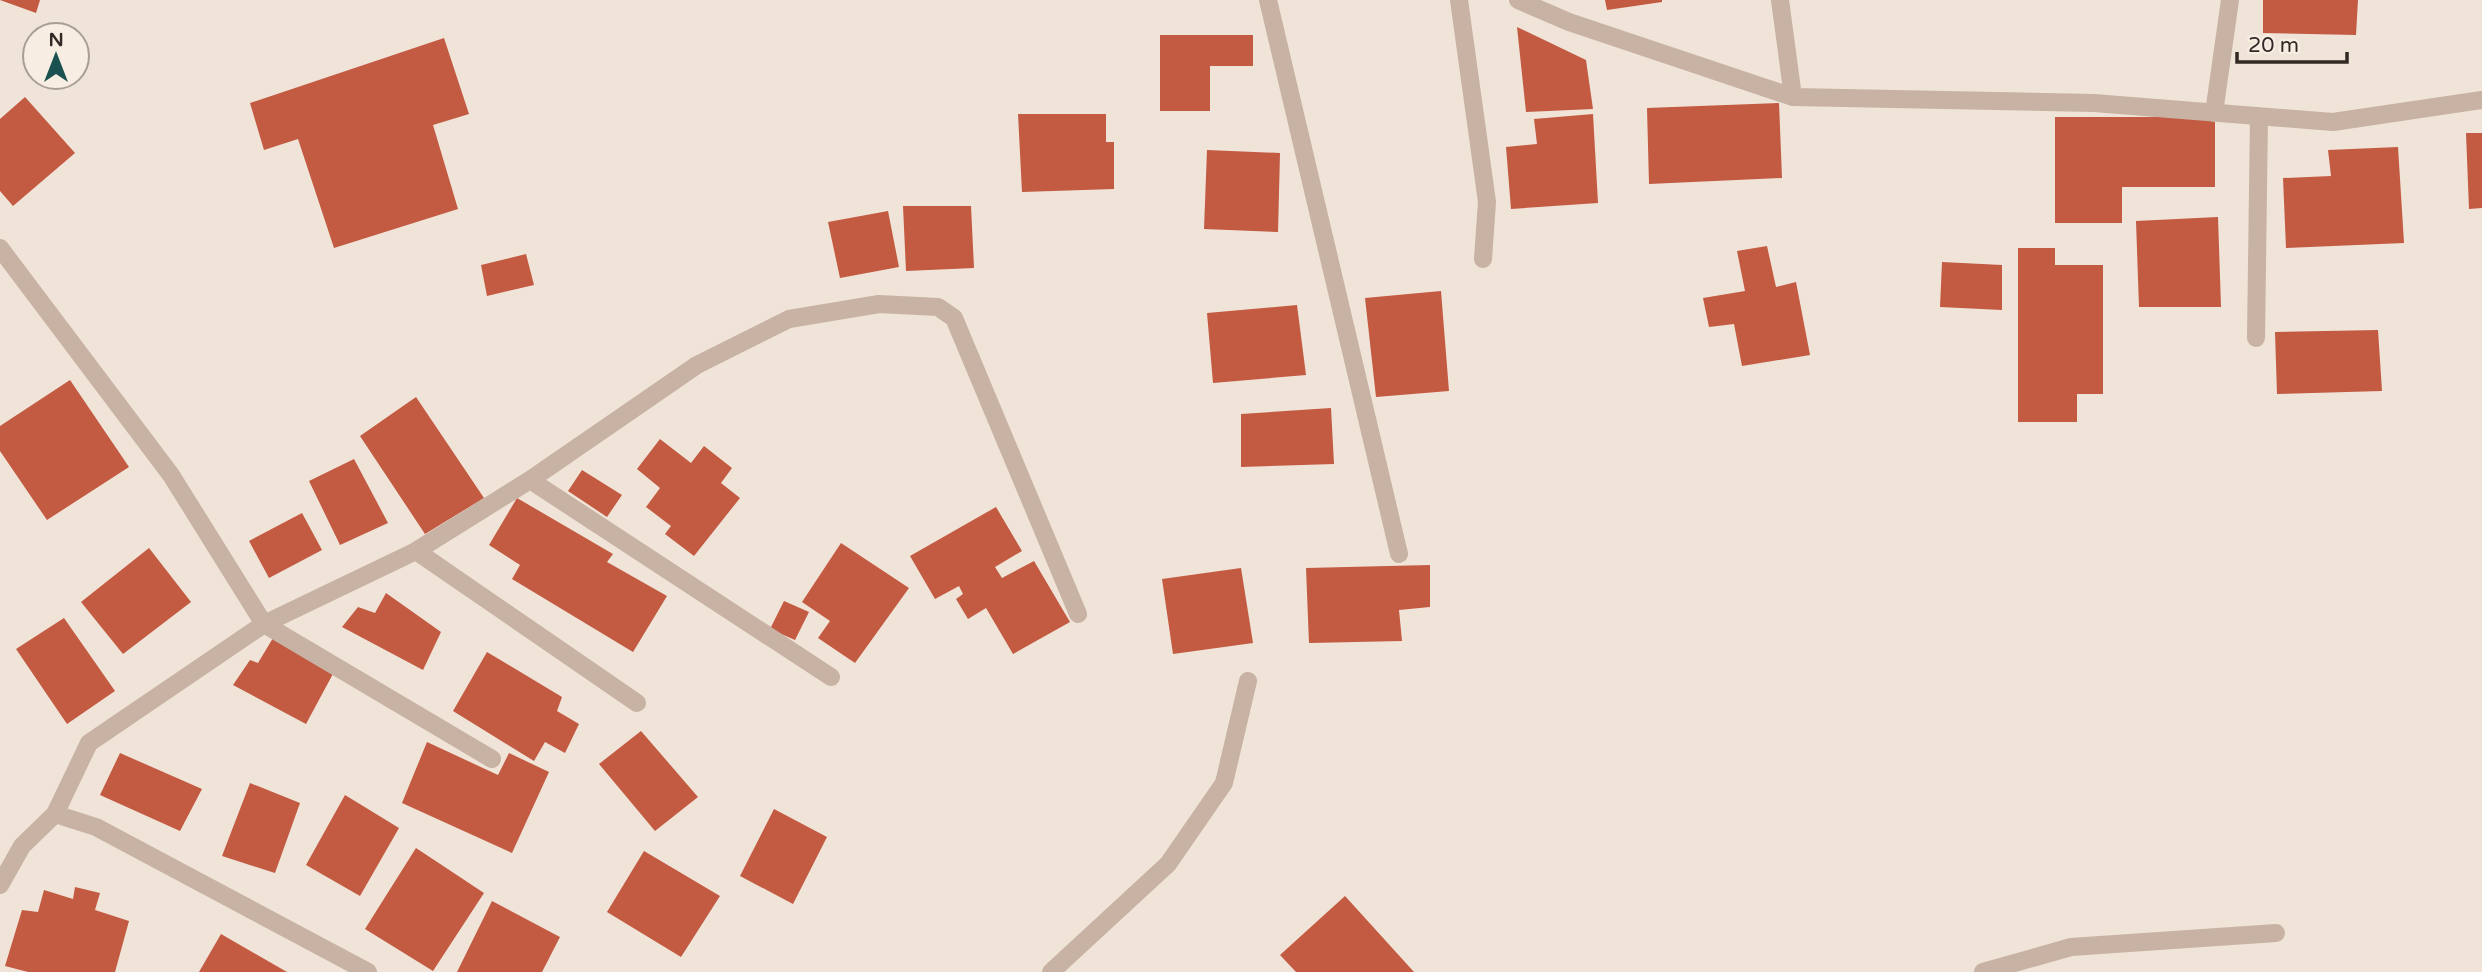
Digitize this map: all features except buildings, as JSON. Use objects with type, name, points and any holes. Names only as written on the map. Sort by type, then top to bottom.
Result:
[{"type":"street","points":[[1268,0],[1399,554]]},
{"type":"street","points":[[1459,0],[1487,202],[1483,259]]},
{"type":"street","points":[[1518,0],[1569,22],[1793,97],[2094,103],[2333,122],[2482,100]]},
{"type":"street","points":[[1780,0],[1793,97]]},
{"type":"street","points":[[2214,113],[2230,0]]},
{"type":"street","points":[[2256,338],[2259,116]]},
{"type":"street","points":[[0,248],[171,475],[264,624],[492,759]]},
{"type":"street","points":[[0,885],[22,846],[55,814],[89,743],[264,624],[416,551],[530,480],[697,365],[789,319],[879,304],[938,307],[954,318],[1078,614]]},
{"type":"street","points":[[530,480],[831,677]]},
{"type":"street","points":[[416,551],[637,703]]},
{"type":"street","points":[[1051,972],[1167,864],[1224,783],[1248,681]]},
{"type":"street","points":[[55,814],[96,827],[369,972]]},
{"type":"street","points":[[1983,972],[2071,947],[2276,933]]}]
